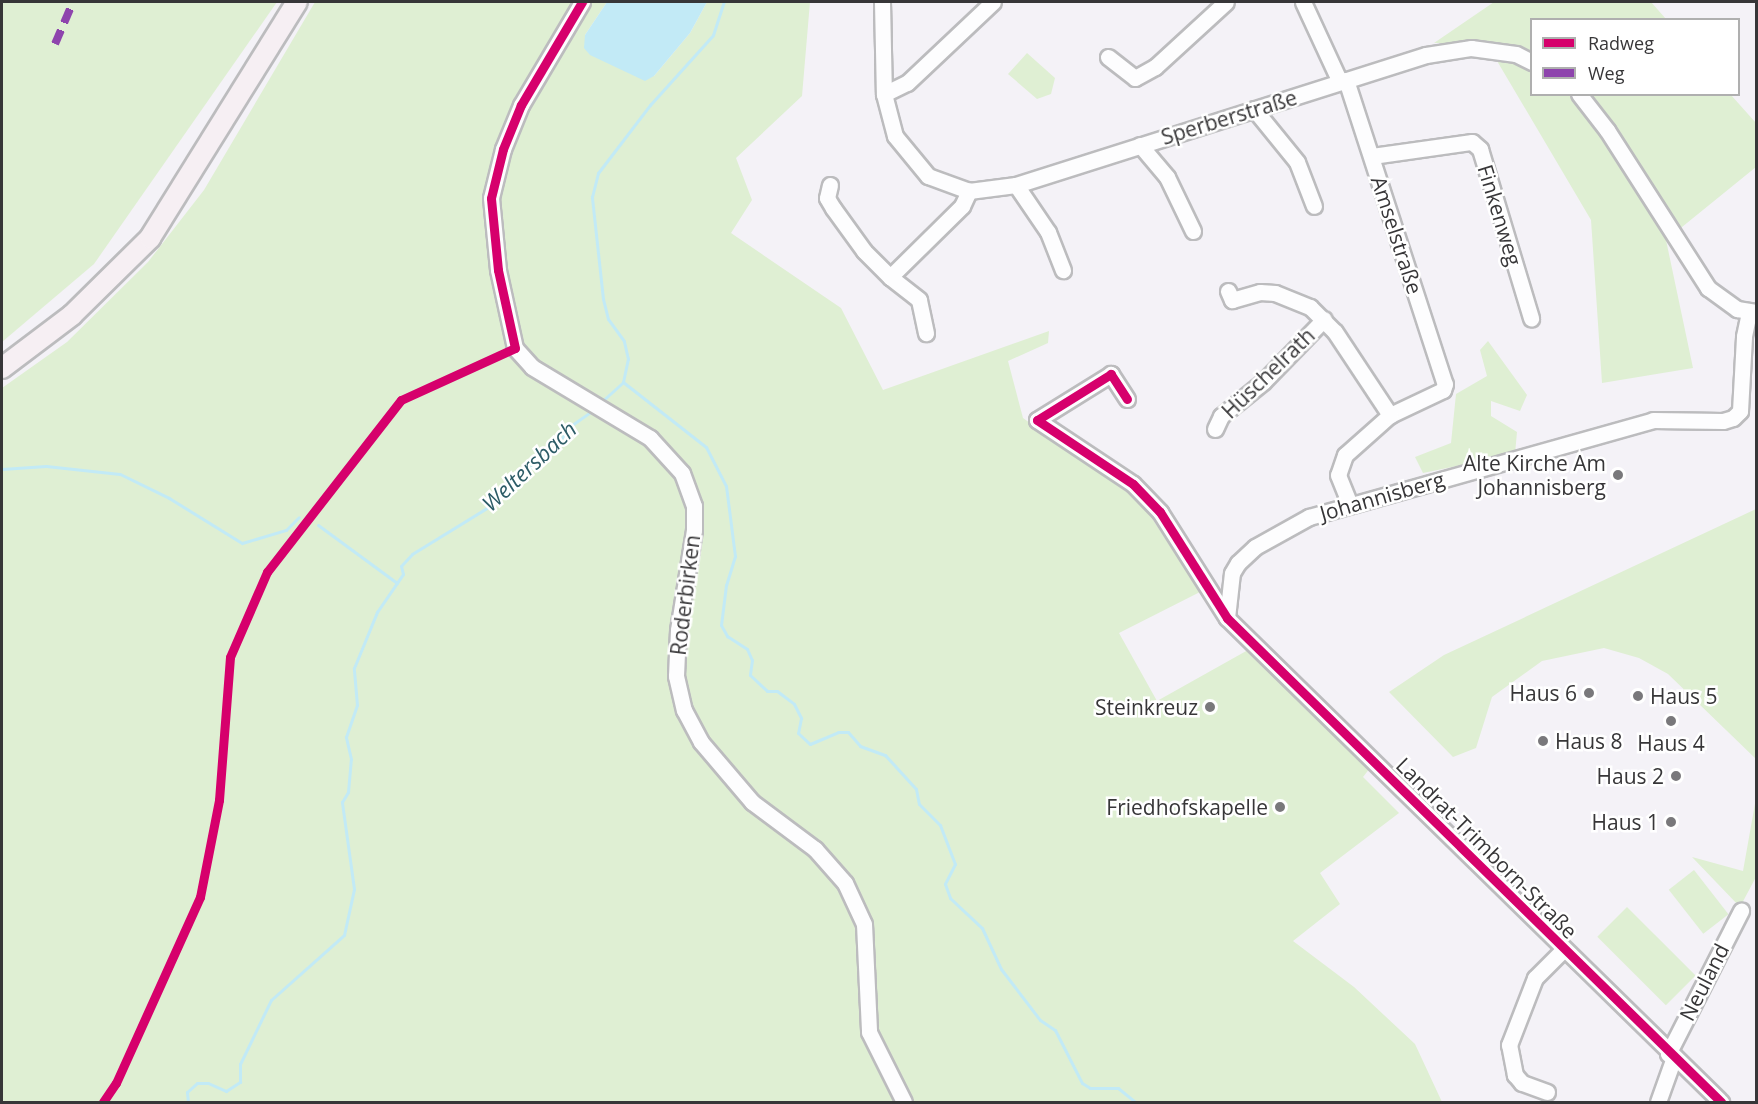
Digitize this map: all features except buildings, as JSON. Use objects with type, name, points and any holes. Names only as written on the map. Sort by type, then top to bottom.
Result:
[{"type":"main road","points":[[2,368],[72,315],[150,238],[297,2]]},
{"type":"street","name":"Roderbirken","points":[[582,2],[521,105],[503,148],[491,198],[498,270],[515,348],[532,367],[650,438],[668,454],[690,490],[694,530],[678,630],[676,676],[684,710],[701,742],[752,802],[815,849],[845,883],[864,924],[869,1032],[904,1102]]},
{"type":"street","points":[[882,2],[884,94],[907,83],[993,2]]},
{"type":"street","points":[[1108,57],[1135,78],[1155,67],[1226,2]]},
{"type":"street","name":"Amselstraße","points":[[1303,2],[1343,81],[1372,156],[1445,384],[1443,390],[1390,416]]},
{"type":"street","name":"Sperberstraße","points":[[884,94],[895,136],[928,176],[969,191],[1016,185],[1426,55],[1470,48],[1516,54],[1530,61]]},
{"type":"street","points":[[1581,96],[1607,130],[1708,288],[1724,303],[1753,312]]},
{"type":"street","points":[[1254,109],[1298,162],[1314,206]]},
{"type":"street","name":"Finkenweg","points":[[1372,156],[1472,142],[1480,149],[1532,318]]},
{"type":"street","points":[[1140,144],[1167,177],[1193,231]]},
{"type":"street","points":[[1016,185],[1048,232],[1063,270]]},
{"type":"street","points":[[830,186],[827,198],[864,251],[890,277],[919,300],[926,333]]},
{"type":"street","points":[[890,277],[962,206],[969,191]]},
{"type":"street","name":"Hüschelrath","points":[[1228,291],[1232,300],[1260,292],[1294,298],[1324,319],[1390,416]]},
{"type":"street","name":"Johannisberg","points":[[1227,618],[1232,573],[1238,563],[1287,527],[1350,504],[1653,420],[1723,421],[1733,418],[1740,411],[1744,336],[1753,312]]},
{"type":"street","name":"Hüschelrath","points":[[1215,429],[1221,416],[1264,381],[1324,319]]},
{"type":"street","name":"Landrat-Trimborn-Straße","points":[[1127,399],[1112,374],[1037,420],[1133,484],[1160,512],[1227,618],[1671,1057],[1721,1102]]},
{"type":"street","points":[[1350,504],[1338,475],[1339,465],[1390,416]]},
{"type":"street","name":"Neuland","points":[[1658,1102],[1671,1057],[1741,911]]},
{"type":"street","points":[[1546,1092],[1522,1083],[1515,1076],[1509,1046],[1535,978],[1564,949]]},
{"type":"green space","points":[[2,2],[277,2],[94,264],[2,342]]},
{"type":"green space","points":[[315,2],[607,2],[585,35],[654,76],[690,33],[707,2],[810,2],[802,96],[736,158],[752,200],[731,233],[841,308],[883,390],[1049,331],[1048,343],[1008,361],[1023,418],[1142,503],[1200,592],[1119,633],[1157,701],[1248,650],[1370,768],[1363,777],[1399,813],[1320,873],[1340,904],[1293,941],[1354,987],[1415,1044],[1442,1102],[2,1102],[2,388],[67,342],[148,262],[204,190]]},
{"type":"green space","points":[[1494,2],[1651,2],[1665,18],[1530,18],[1530,96],[1732,96],[1756,123],[1756,167],[1666,240],[1693,368],[1602,383],[1591,220],[1487,44],[1434,43]]},
{"type":"green space","points":[[1027,53],[1055,78],[1051,94],[1037,99],[1008,74]]},
{"type":"green space","points":[[1488,341],[1527,395],[1520,411],[1491,401],[1491,416],[1517,432],[1515,454],[1423,473],[1415,457],[1451,443],[1456,394],[1487,376],[1480,350]]},
{"type":"green space","points":[[1756,509],[1756,759],[1668,674],[1639,658],[1604,648],[1542,661],[1492,697],[1476,748],[1453,757],[1389,692],[1444,655]]},
{"type":"green space","points":[[1756,798],[1756,877],[1740,907],[1692,857],[1743,871]]},
{"type":"green space","points":[[1694,870],[1728,914],[1703,934],[1669,890]]},
{"type":"green space","points":[[1627,907],[1696,976],[1666,1005],[1597,937]]},
{"type":"water","points":[[607,2],[707,2],[690,33],[654,76],[645,81],[590,55],[584,48],[585,35]]},
{"type":"waterway","name":"Weltersbach","points":[[600,403],[623,382],[628,359],[624,341],[608,319],[603,299],[592,197],[598,173],[650,105],[713,35],[724,2]]},
{"type":"waterway","points":[[623,382],[706,447],[726,486],[735,556],[726,585],[721,625],[727,636],[747,649],[752,660],[750,675],[767,691],[777,691],[794,704],[801,718],[798,733],[810,744],[838,732],[848,732],[860,746],[885,755],[916,789],[919,804],[940,825],[955,864],[945,884],[950,898],[982,928],[1001,969],[1040,1020],[1055,1030],[1082,1083],[1090,1088],[1118,1088],[1135,1102]]},
{"type":"waterway","name":"Weltersbach","points":[[188,1102],[187,1092],[197,1083],[208,1083],[226,1091],[240,1082],[240,1064],[271,1000],[344,935],[354,889],[342,802],[348,792],[351,759],[346,737],[357,705],[354,668],[377,612],[403,574],[401,566],[412,554],[490,506],[516,476],[536,464],[558,444],[569,427],[593,410]]},
{"type":"waterway","points":[[2,469],[46,466],[120,474],[169,498],[242,543],[286,530],[299,517]]},
{"type":"waterway","points":[[318,525],[397,583]]},
{"type":"marked path","points":[[55,44],[73,2]]},
{"type":"cycle path","points":[[103,1102],[116,1083],[200,897],[219,800],[230,657],[267,572],[401,400],[515,348],[498,270],[491,198],[503,149],[521,105],[582,2]]},
{"type":"cycle path","points":[[1127,399],[1111,374],[1037,420],[1133,484],[1160,512],[1227,618],[1721,1102]]},
{"type":"place","name":"Alte Kirche Am Johannisberg","points":[[1618,475]]},
{"type":"place","name":"Haus 6","points":[[1589,693]]},
{"type":"place","name":"Haus 5","points":[[1638,696]]},
{"type":"place","name":"Steinkreuz","points":[[1210,707]]},
{"type":"place","name":"Haus 4","points":[[1671,721]]},
{"type":"place","name":"Haus 8","points":[[1543,741]]},
{"type":"place","name":"Haus 2","points":[[1676,776]]},
{"type":"place","name":"Friedhofskapelle","points":[[1280,807]]},
{"type":"place","name":"Haus 1","points":[[1671,822]]}]
